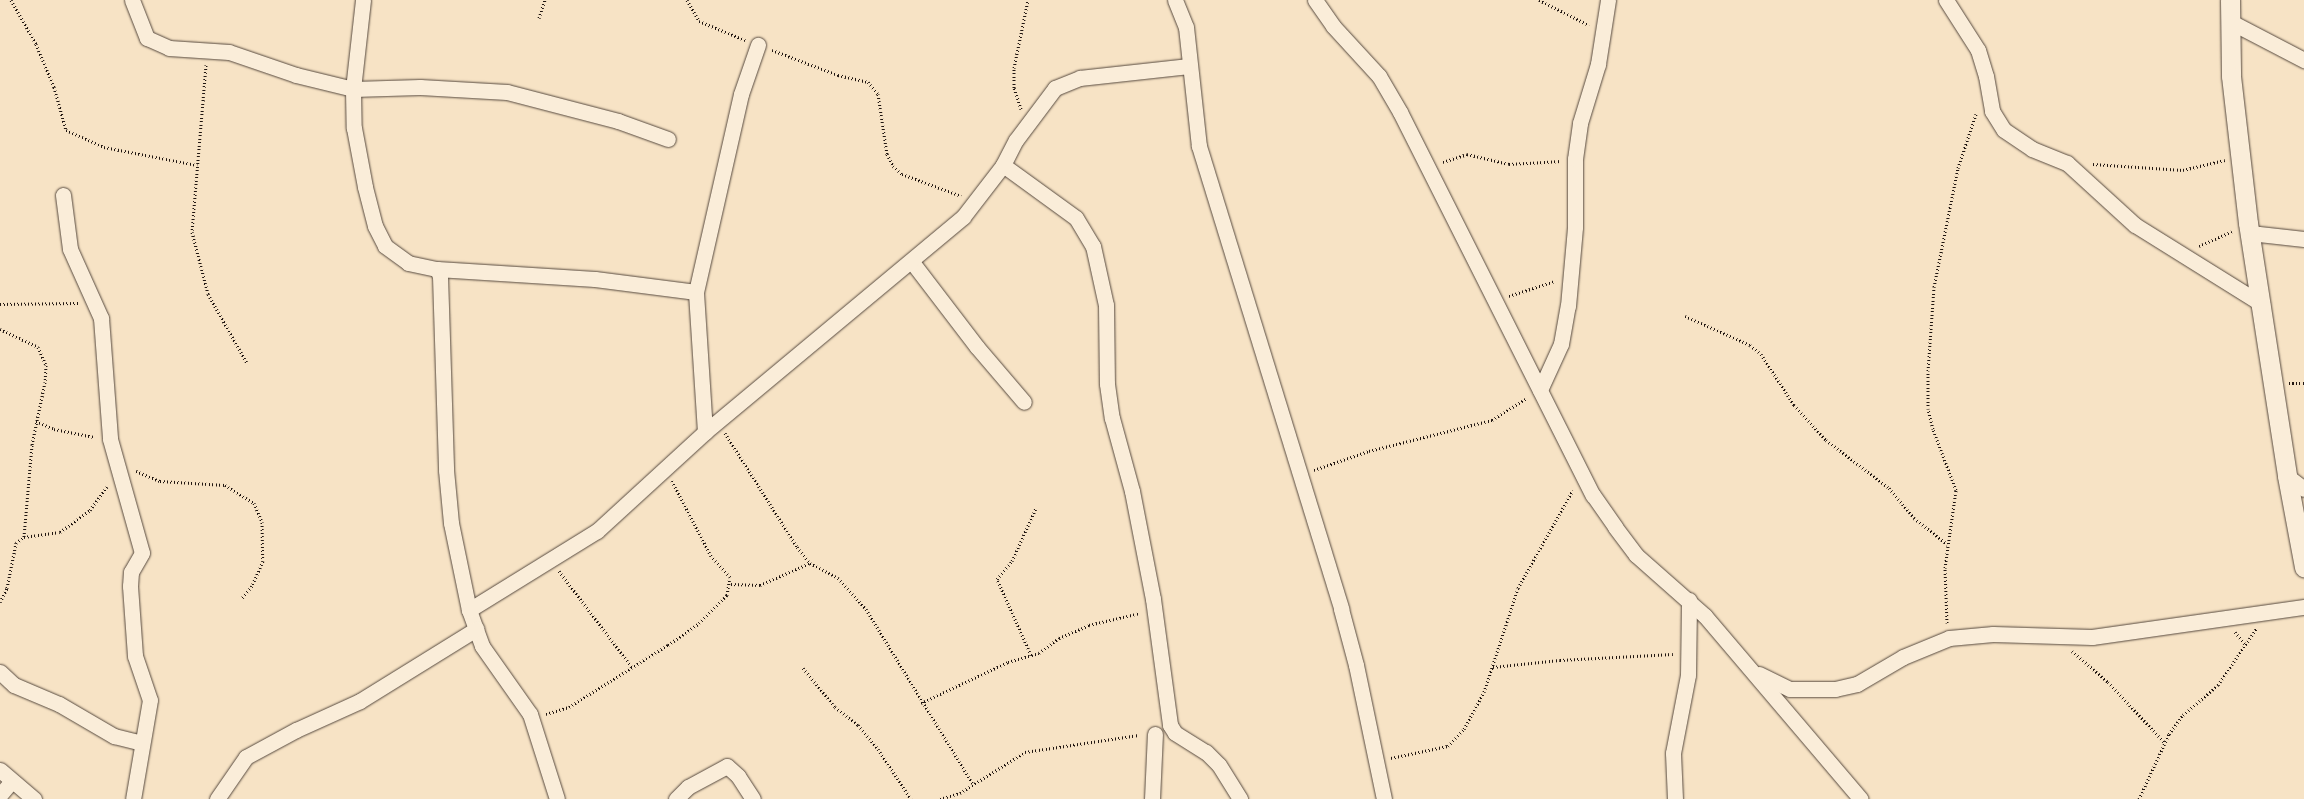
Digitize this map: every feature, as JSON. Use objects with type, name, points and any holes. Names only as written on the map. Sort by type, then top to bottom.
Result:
[{"type":"street","points":[[132,0],[147,38],[155,44],[169,48],[229,52],[296,75],[353,89],[420,87],[507,92],[618,121],[668,139]]},
{"type":"street","points":[[363,0],[353,89],[354,128],[375,226],[385,246],[408,262],[436,270],[595,279],[696,292]]},
{"type":"street","points":[[1315,0],[1333,26],[1378,76],[1429,170],[1494,301],[1582,469],[1593,495],[1636,555],[1689,600],[1753,671],[1861,799]]},
{"type":"street","points":[[1540,390],[1561,344],[1571,276],[1575,160],[1580,123],[1598,64],[1608,0]]},
{"type":"street","points":[[1946,0],[1971,35],[1984,65],[1992,112],[2004,130],[2032,148],[2067,164],[2135,225],[2184,253],[2262,304]]},
{"type":"street","points":[[2230,0],[2231,76],[2249,228],[2287,476],[2304,567]]},
{"type":"street","points":[[1181,1],[1186,27],[1188,66],[1199,146],[1356,665],[1378,760],[1384,799]]},
{"type":"street","points":[[2229,21],[2304,60]]},
{"type":"street","points":[[705,432],[696,292],[737,111],[758,45]]},
{"type":"street","points":[[469,610],[597,531],[666,470],[705,432],[912,262],[977,201],[1003,165],[1029,121],[1054,88],[1067,81],[1188,66]]},
{"type":"street","points":[[1003,165],[1076,218],[1093,246],[1106,305],[1107,384],[1112,418],[1132,491],[1155,610],[1170,724],[1175,733],[1206,752],[1219,765],[1240,799]]},
{"type":"street","points":[[63,195],[70,249],[96,303],[101,318],[110,439],[142,553],[130,578],[135,656],[150,700],[133,799]]},
{"type":"street","points":[[2249,228],[2304,238]]},
{"type":"street","points":[[912,262],[977,347],[1024,402]]},
{"type":"street","points":[[436,270],[441,285],[446,470],[451,523],[469,610],[482,646],[530,714],[557,799]]},
{"type":"street","points":[[2287,476],[2304,489]]},
{"type":"street","points":[[1674,799],[1674,753],[1689,652],[1689,600]]},
{"type":"street","points":[[1753,671],[1790,689],[1835,689],[1857,684],[1904,657],[1949,638],[2002,634],[2064,638],[2145,632],[2210,618],[2304,607]]},
{"type":"street","points":[[218,799],[246,757],[296,730],[360,701],[476,629]]},
{"type":"street","points":[[0,672],[14,684],[59,704],[114,736],[142,743]]},
{"type":"street","points":[[1152,799],[1155,734]]},
{"type":"street","points":[[676,799],[688,787],[727,766],[738,776],[753,799]]},
{"type":"street","points":[[0,770],[11,782],[34,799]]},
{"type":"street","points":[[0,795],[11,782]]},
{"type":"path","points":[[11,0],[36,44],[54,87],[66,130],[104,147],[197,164]]},
{"type":"path","points":[[539,18],[545,0]]},
{"type":"path","points":[[687,0],[699,21],[838,75],[868,82],[878,94],[887,154],[893,166],[918,180],[977,201]]},
{"type":"path","points":[[1028,0],[1017,52],[1014,88],[1018,104],[1029,121]]},
{"type":"path","points":[[1539,0],[1604,32]]},
{"type":"path","points":[[206,49],[204,117],[191,220],[208,294],[247,363]]},
{"type":"path","points":[[1949,638],[1945,596],[1947,544],[1956,490],[1928,409],[1933,295],[1960,160],[1987,88]]},
{"type":"path","points":[[1429,170],[1467,154],[1509,164],[1575,160]]},
{"type":"path","points":[[2067,164],[2183,170],[2240,156]]},
{"type":"path","points":[[2184,253],[2249,228]]},
{"type":"path","points":[[1494,301],[1571,276]]},
{"type":"path","points":[[0,304],[96,303]]},
{"type":"path","points":[[1685,316],[1750,346],[1760,354],[1794,405],[1826,440],[1889,488],[1914,518],[1947,544]]},
{"type":"path","points":[[0,330],[32,343],[43,353],[46,382],[36,421],[24,537],[14,549],[7,588],[0,602]]},
{"type":"path","points":[[1299,475],[1369,451],[1492,420],[1540,390]]},
{"type":"path","points":[[36,421],[54,429],[110,439]]},
{"type":"path","points":[[718,421],[757,487],[810,563],[838,578],[866,609],[921,703],[973,784]]},
{"type":"path","points":[[24,537],[60,532],[90,510],[116,463],[153,480],[213,482],[240,492],[254,503],[262,522],[263,561],[252,586],[242,598]]},
{"type":"path","points":[[1378,760],[1436,750],[1454,741],[1475,710],[1493,667],[1518,588],[1562,514],[1582,469]]},
{"type":"path","points":[[530,714],[560,712],[632,668],[699,623],[727,595],[731,584],[728,573],[711,556],[666,470]]},
{"type":"path","points":[[1031,655],[997,579],[1012,561],[1036,508]]},
{"type":"path","points":[[551,560],[592,618],[632,668]]},
{"type":"path","points":[[731,584],[760,585],[810,563]]},
{"type":"path","points":[[921,703],[1031,655],[1089,625],[1155,610]]},
{"type":"path","points":[[2139,799],[2165,743],[2183,715],[2218,685],[2230,670],[2267,612]]},
{"type":"path","points":[[2064,638],[2074,654],[2108,682],[2165,743]]},
{"type":"path","points":[[1493,667],[1689,652]]},
{"type":"path","points":[[803,668],[835,707],[858,725],[878,749],[911,799]]},
{"type":"path","points":[[940,799],[973,784],[1025,752],[1155,734]]}]
